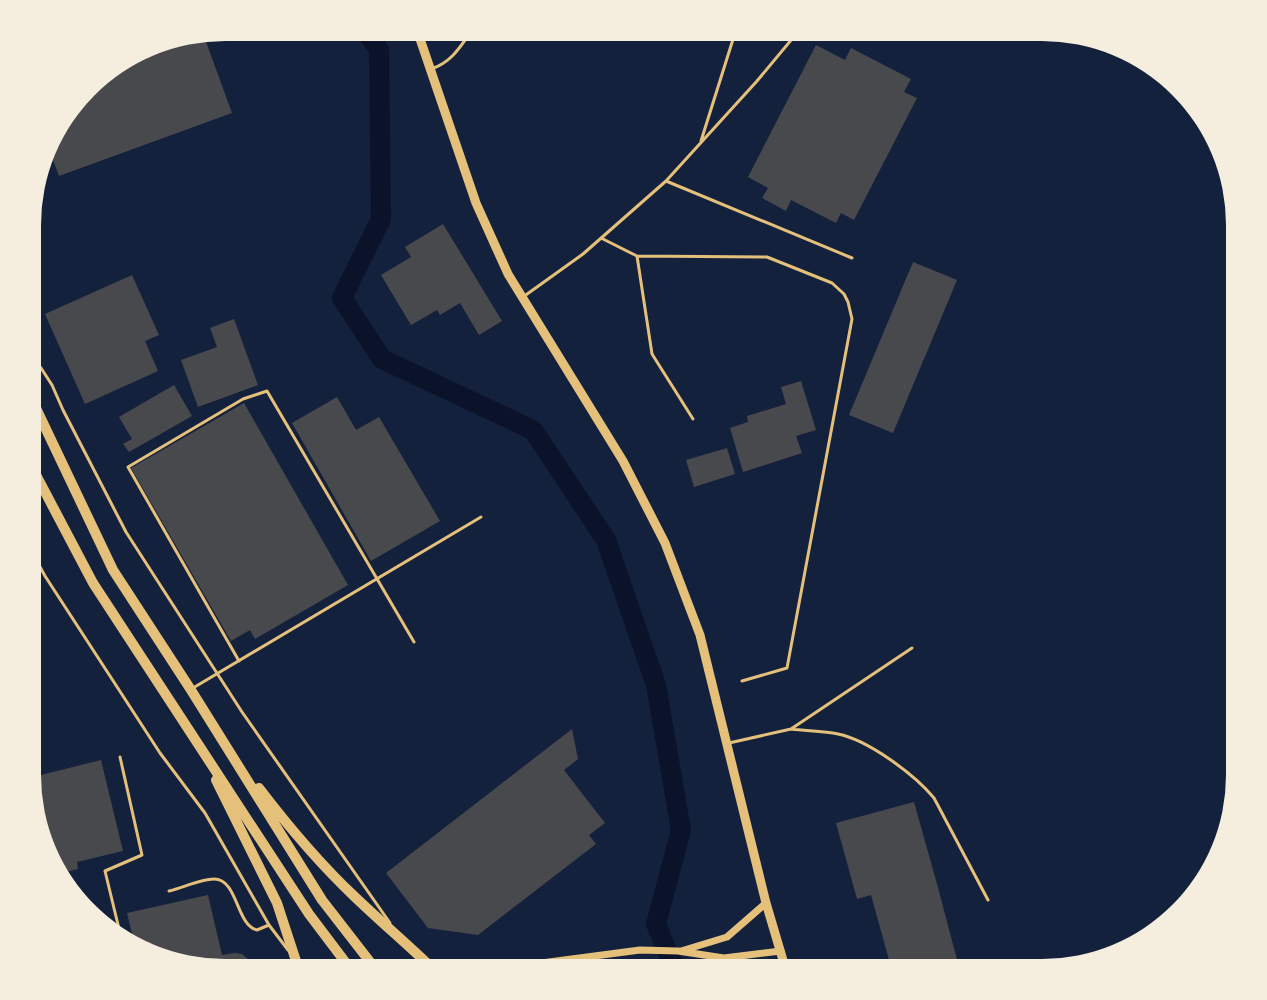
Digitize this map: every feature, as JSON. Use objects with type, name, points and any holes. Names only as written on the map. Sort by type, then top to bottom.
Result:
[{"type":"highway","points":[[41,419],[113,570],[191,690],[322,900],[368,959]]},
{"type":"highway","points":[[41,484],[93,583],[309,914],[343,959]]},
{"type":"highway","points":[[194,737],[277,903],[296,959]]},
{"type":"highway","points":[[225,745],[291,830],[354,896],[423,959]]},
{"type":"main road","points":[[421,41],[476,203],[508,274],[623,461],[665,543],[700,635],[766,903],[783,959]]},
{"type":"street","points":[[678,952],[727,937],[766,903]]},
{"type":"street","points":[[572,959],[640,950],[678,952],[724,958],[780,951]]},
{"type":"lane","points":[[430,69],[440,66],[453,56],[464,41]]},
{"type":"lane","points":[[700,144],[732,41]]},
{"type":"lane","points":[[523,297],[583,254],[666,181],[757,81],[790,41]]},
{"type":"lane","points":[[666,181],[852,258]]},
{"type":"lane","points":[[601,238],[637,256],[767,257],[832,282],[844,294],[851,310],[852,320],[787,668],[742,682]]},
{"type":"lane","points":[[637,256],[652,354],[693,419]]},
{"type":"lane","points":[[41,368],[52,385],[126,532],[242,712],[397,934]]},
{"type":"lane","points":[[239,661],[128,467],[243,399],[266,391],[414,642]]},
{"type":"lane","points":[[191,690],[481,517]]},
{"type":"lane","points":[[41,569],[160,753],[205,814],[269,925],[294,959]]},
{"type":"lane","points":[[791,729],[912,648]]},
{"type":"lane","points":[[726,743],[791,729],[839,734],[896,764],[924,786],[934,798],[988,900]]},
{"type":"lane","points":[[118,924],[105,871],[142,855],[120,757]]},
{"type":"lane","points":[[169,891],[210,880],[222,881],[228,886],[249,926],[258,930],[269,925]]},
{"type":"building","points":[[206,43],[232,113],[59,176],[53,160],[55,155],[72,123],[95,95],[113,79],[144,60],[166,51]]},
{"type":"building","points":[[816,45],[845,60],[851,48],[911,79],[904,92],[917,98],[854,220],[841,213],[836,223],[791,200],[786,211],[762,198],[768,188],[748,177]]},
{"type":"building","points":[[443,224],[502,321],[479,335],[460,303],[440,315],[437,310],[411,325],[381,275],[411,257],[405,247]]},
{"type":"building","points":[[913,262],[957,280],[893,433],[849,415]]},
{"type":"building","points":[[132,275],[159,335],[145,341],[158,371],[85,404],[45,314]]},
{"type":"building","points":[[234,319],[258,385],[198,407],[181,360],[217,347],[210,328]]},
{"type":"building","points":[[801,381],[816,430],[796,436],[802,453],[743,472],[730,428],[748,422],[747,416],[786,404],[781,387]]},
{"type":"building","points":[[174,385],[192,416],[129,452],[123,444],[132,439],[119,417]]},
{"type":"building","points":[[337,397],[356,430],[379,417],[440,521],[371,561],[292,423]]},
{"type":"building","points":[[244,403],[348,585],[255,639],[250,630],[231,641],[131,468]]},
{"type":"building","points":[[727,448],[735,474],[694,487],[686,460]]},
{"type":"building","points":[[572,729],[578,759],[564,770],[605,823],[589,835],[596,844],[478,935],[428,928],[386,873]]},
{"type":"building","points":[[101,760],[123,851],[77,862],[78,869],[69,871],[51,834],[45,811],[41,775]]},
{"type":"building","points":[[914,802],[957,959],[889,959],[871,895],[857,899],[836,823]]},
{"type":"building","points":[[208,895],[222,955],[242,954],[248,959],[201,957],[155,945],[132,933],[127,913]]},
{"type":"waterway","points":[[373,41],[379,50],[381,219],[342,298],[382,359],[533,430],[606,540],[656,685],[681,830],[656,924],[671,959]]}]
